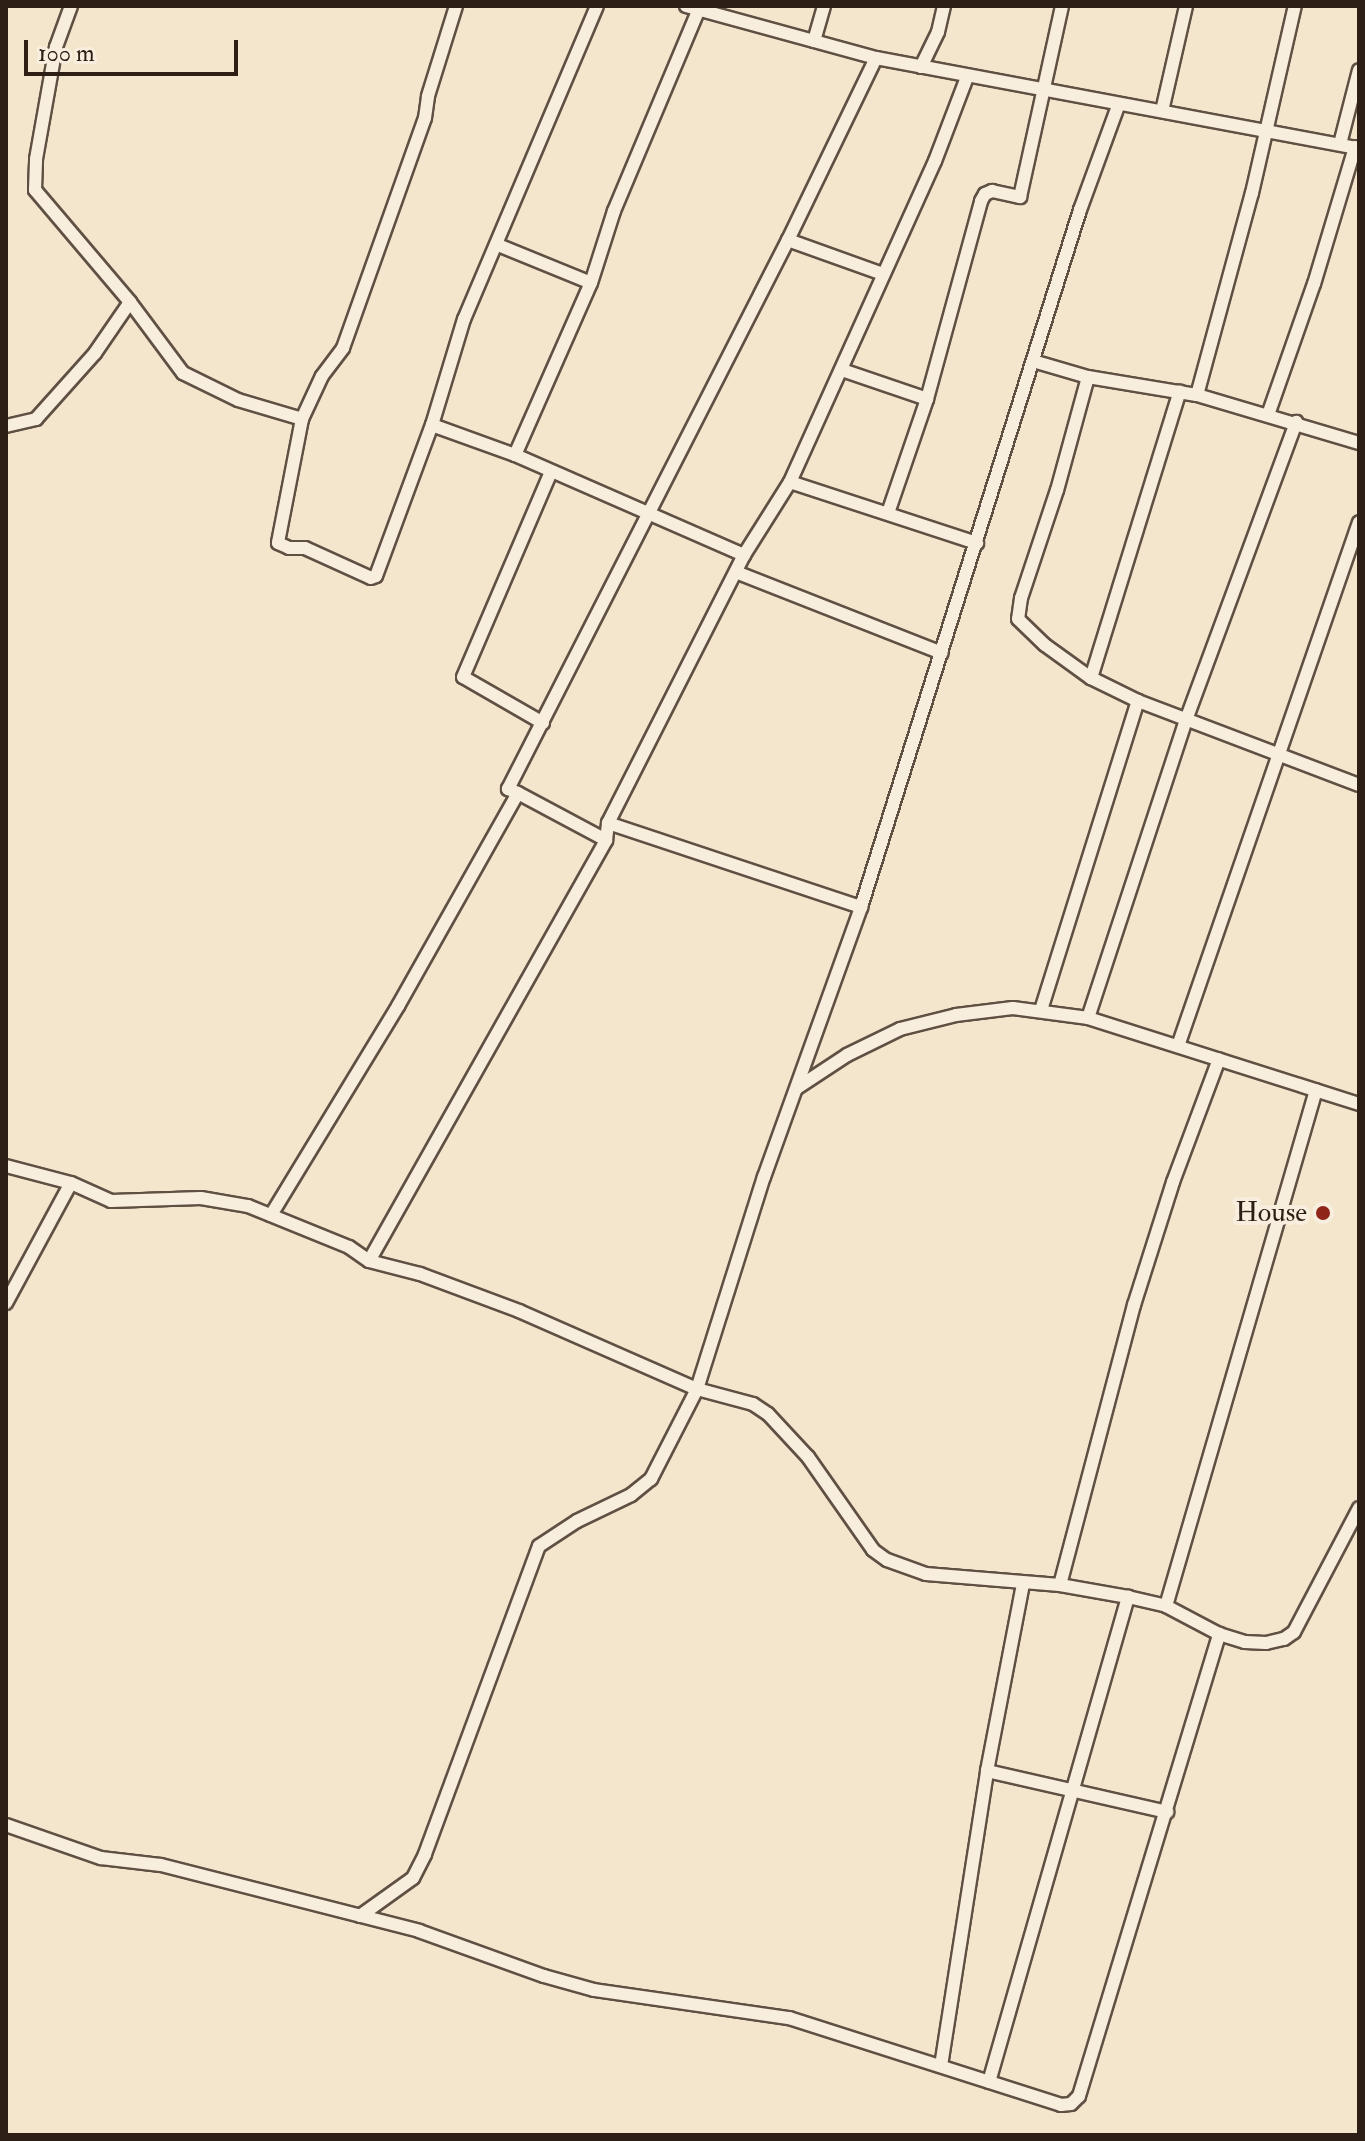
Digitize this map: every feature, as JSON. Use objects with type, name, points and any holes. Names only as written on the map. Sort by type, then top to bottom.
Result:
[{"type":"street","points":[[71,6],[56,47],[36,159],[35,190],[130,302],[183,373],[238,400],[302,419]]},
{"type":"street","points":[[456,6],[428,96],[425,118],[343,348],[322,376],[302,419],[278,543],[289,548],[305,548],[371,578],[376,576],[432,425],[464,319],[597,6]]},
{"type":"street","points":[[814,41],[824,6]]},
{"type":"street","points":[[921,67],[938,32],[944,6]]},
{"type":"street","points":[[888,513],[927,399],[981,201],[992,191],[1020,197],[1062,6]]},
{"type":"street","points":[[1162,111],[1186,6]]},
{"type":"street","points":[[1197,395],[1268,130],[1295,6]]},
{"type":"street","points":[[515,455],[591,283],[614,211],[695,7],[876,58],[1043,92],[1357,148],[1268,415]]},
{"type":"street","points":[[606,840],[508,789],[788,240],[876,58]]},
{"type":"street","points":[[1340,144],[1359,70]]},
{"type":"street","points":[[369,1261],[606,840],[608,823],[744,555],[790,482],[935,161],[967,77]]},
{"type":"street","points":[[360,1916],[407,1883],[425,1854],[539,1546],[577,1521],[631,1495],[651,1479],[697,1389],[764,1177],[861,907],[1080,210],[1118,106]]},
{"type":"street","points":[[788,240],[883,274]]},
{"type":"street","points":[[498,245],[591,283]]},
{"type":"street","points":[[6,426],[36,419],[95,353],[130,302]]},
{"type":"street","points":[[1033,361],[1088,377],[1197,395],[1359,443]]},
{"type":"street","points":[[842,370],[927,399]]},
{"type":"street","points":[[1088,377],[1057,490],[1021,598],[1018,619],[1045,645],[1091,678],[1138,701],[1359,785]]},
{"type":"street","points":[[1091,678],[1180,391]]},
{"type":"street","points":[[1088,1018],[1186,720],[1296,422]]},
{"type":"street","points":[[432,425],[515,455],[744,555]]},
{"type":"street","points":[[543,723],[463,677],[551,472]]},
{"type":"street","points":[[790,482],[977,543]]},
{"type":"street","points":[[1178,1046],[1359,522]]},
{"type":"street","points":[[736,572],[942,653]]},
{"type":"street","points":[[1041,1010],[1138,701]]},
{"type":"street","points":[[271,1215],[398,1006],[518,793]]},
{"type":"street","points":[[608,823],[861,907]]},
{"type":"street","points":[[797,1088],[847,1055],[900,1029],[983,1011],[1041,1010],[1088,1018],[1359,1104]]},
{"type":"street","points":[[1060,1585],[1134,1305],[1173,1182],[1219,1059]]},
{"type":"street","points":[[1166,1606],[1316,1090]]},
{"type":"street","points":[[6,1166],[71,1183],[111,1201],[201,1198],[248,1206],[349,1247],[369,1261],[420,1274],[519,1311],[697,1389],[753,1404],[768,1414],[808,1457],[873,1550],[887,1560],[926,1574],[1060,1585],[1128,1597],[1166,1606],[1219,1634],[1245,1642],[1266,1643],[1284,1639],[1294,1632],[1359,1508]]},
{"type":"street","points":[[6,1303],[71,1183]]},
{"type":"street","points":[[941,2066],[987,1771],[1023,1584]]},
{"type":"street","points":[[989,2082],[1128,1597]]},
{"type":"street","points":[[6,1825],[101,1858],[161,1865],[419,1931],[544,1976],[594,1990],[789,2018],[1061,2105],[1071,2104],[1079,2096],[1219,1634]]},
{"type":"street","points":[[987,1771],[1167,1812]]},
{"type":"place","name":"House","points":[[1323,1213]]}]
